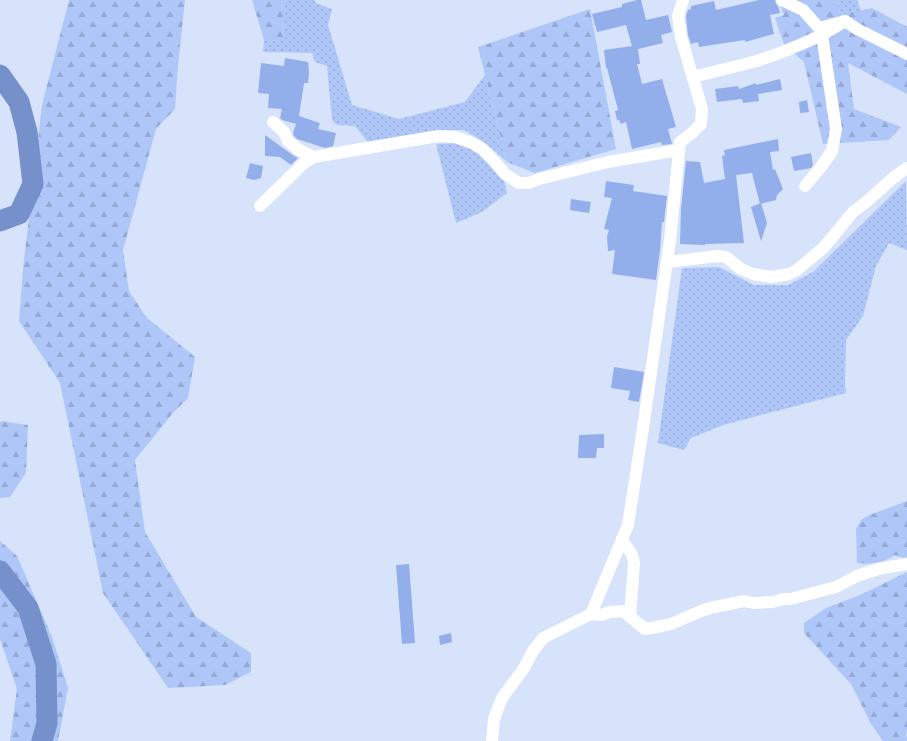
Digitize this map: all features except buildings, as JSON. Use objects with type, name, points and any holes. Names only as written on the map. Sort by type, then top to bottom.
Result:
[{"type":"street","points":[[590,614],[628,525],[667,262],[680,142],[701,124],[702,109],[681,37],[678,16],[683,0]]},
{"type":"street","points":[[782,0],[803,10],[819,28],[845,21],[857,29],[907,54]]},
{"type":"street","points":[[693,77],[780,53],[804,44],[845,21]]},
{"type":"street","points":[[805,186],[832,151],[836,129],[822,35]]},
{"type":"street","points":[[273,122],[284,132],[288,141],[299,150],[314,157]]},
{"type":"street","points":[[260,206],[304,163],[314,157],[438,136],[455,137],[472,143],[482,149],[505,174],[519,183],[529,183],[539,179],[608,162],[679,150]]},
{"type":"street","points":[[667,262],[718,256],[726,258],[741,269],[753,274],[771,277],[788,274],[797,270],[823,248],[853,212],[907,168]]},
{"type":"street","points":[[622,539],[625,545],[633,553],[634,557],[630,617]]},
{"type":"street","points":[[492,741],[494,719],[502,698],[524,668],[533,651],[543,638],[590,614],[602,615],[610,612],[622,611],[645,629],[671,624],[710,608],[744,601],[753,603],[790,599],[836,587],[856,576],[878,569],[907,564]]},
{"type":"green space","points":[[69,0],[185,0],[175,109],[156,129],[123,250],[129,291],[146,317],[195,357],[188,398],[172,414],[135,460],[145,532],[196,617],[251,653],[251,672],[225,685],[168,688],[103,593],[60,383],[19,321],[23,269],[42,105]]},
{"type":"green space","points":[[252,0],[285,0],[283,41],[264,40]]},
{"type":"green space","points":[[285,0],[314,0],[316,3],[332,9],[328,25],[352,105],[399,119],[465,102],[485,75],[507,162],[487,144],[464,130],[439,130],[370,145],[355,126],[337,125],[332,120],[327,66],[315,62],[312,53],[263,52],[264,40],[283,41]]},
{"type":"green space","points":[[778,0],[838,0],[840,15],[872,8],[907,27],[907,94],[848,63],[854,109],[901,127],[889,140],[823,144],[804,62],[784,44],[775,18],[784,15]]},
{"type":"green space","points":[[838,0],[857,0],[861,11],[840,15]]},
{"type":"green space","points":[[590,9],[616,149],[535,173],[507,162],[478,47]]},
{"type":"green space","points":[[458,143],[480,152],[504,180],[507,193],[482,212],[456,223],[436,144]]},
{"type":"green space","points":[[906,181],[907,250],[889,243],[876,266],[863,316],[846,340],[846,393],[723,425],[691,438],[684,450],[658,443],[682,268],[719,267],[754,285],[788,285],[813,272]]},
{"type":"green space","points":[[1,421],[28,425],[26,473],[10,497],[0,498],[0,423]]},
{"type":"green space","points":[[907,501],[907,557],[904,558],[895,555],[877,563],[857,563],[856,529],[861,520],[867,516]]},
{"type":"green space","points":[[0,541],[17,556],[52,637],[68,688],[58,741],[10,741],[17,689],[0,639]]},
{"type":"green space","points":[[907,572],[907,741],[883,741],[871,724],[851,684],[804,633],[804,623],[826,608],[860,595]]},
{"type":"waterway","points":[[0,75],[19,102],[27,132],[33,184],[19,214],[0,221]]},
{"type":"waterway","points":[[0,571],[28,608],[46,664],[47,723],[42,741]]}]
